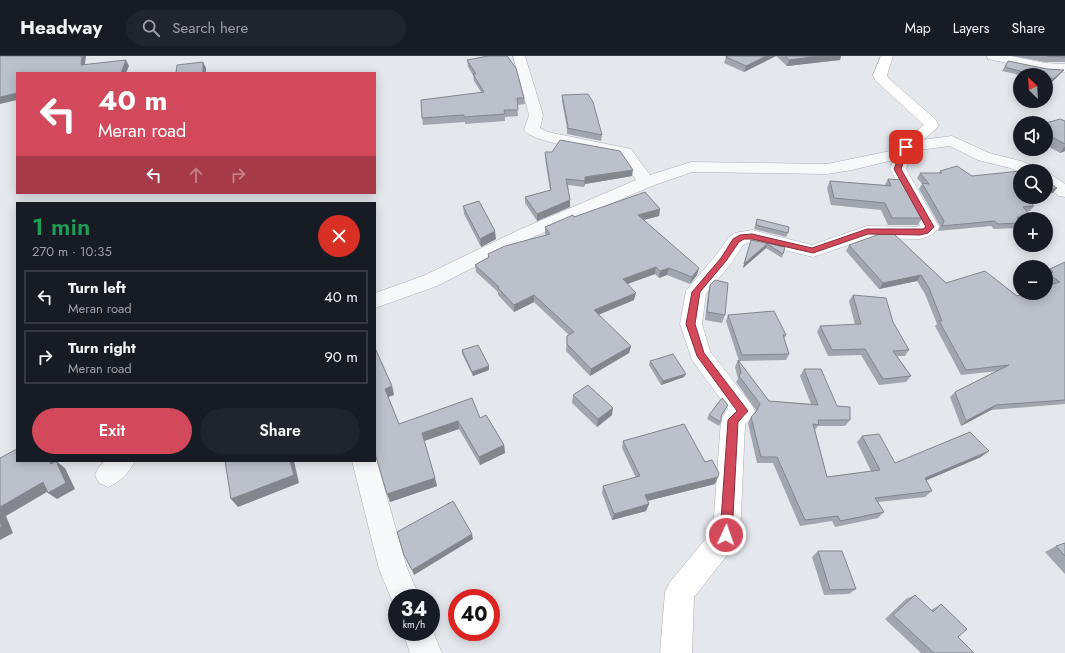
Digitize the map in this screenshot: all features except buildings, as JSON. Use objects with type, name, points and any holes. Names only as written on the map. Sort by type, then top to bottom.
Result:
[{"type":"street","points":[[519,56],[536,115],[532,130],[544,136],[625,152],[646,182]]},
{"type":"street","points":[[676,653],[680,592],[726,535],[733,420],[743,411],[700,354],[691,324],[696,292],[724,260],[736,240],[742,237],[752,236],[813,250],[867,232],[920,233],[926,231],[930,227],[898,169],[905,150],[932,126],[930,122],[882,80],[880,75],[887,56]]},
{"type":"street","points":[[993,56],[1045,67],[1065,68]]},
{"type":"street","points":[[376,301],[430,281],[527,233],[646,182],[691,168],[827,169],[852,165],[905,150],[952,141],[984,157],[1015,164]]},
{"type":"street","points":[[1053,184],[1065,192]]},
{"type":"street","points":[[364,462],[393,569],[401,589]]},
{"type":"street","points":[[421,641],[426,653]]},
{"type":"route","points":[[726,535],[733,420],[743,411],[700,354],[691,324],[696,292],[724,260],[736,240],[742,237],[752,236],[806,250],[813,250],[867,232],[920,233],[926,231],[930,227],[898,169],[906,147]]}]
